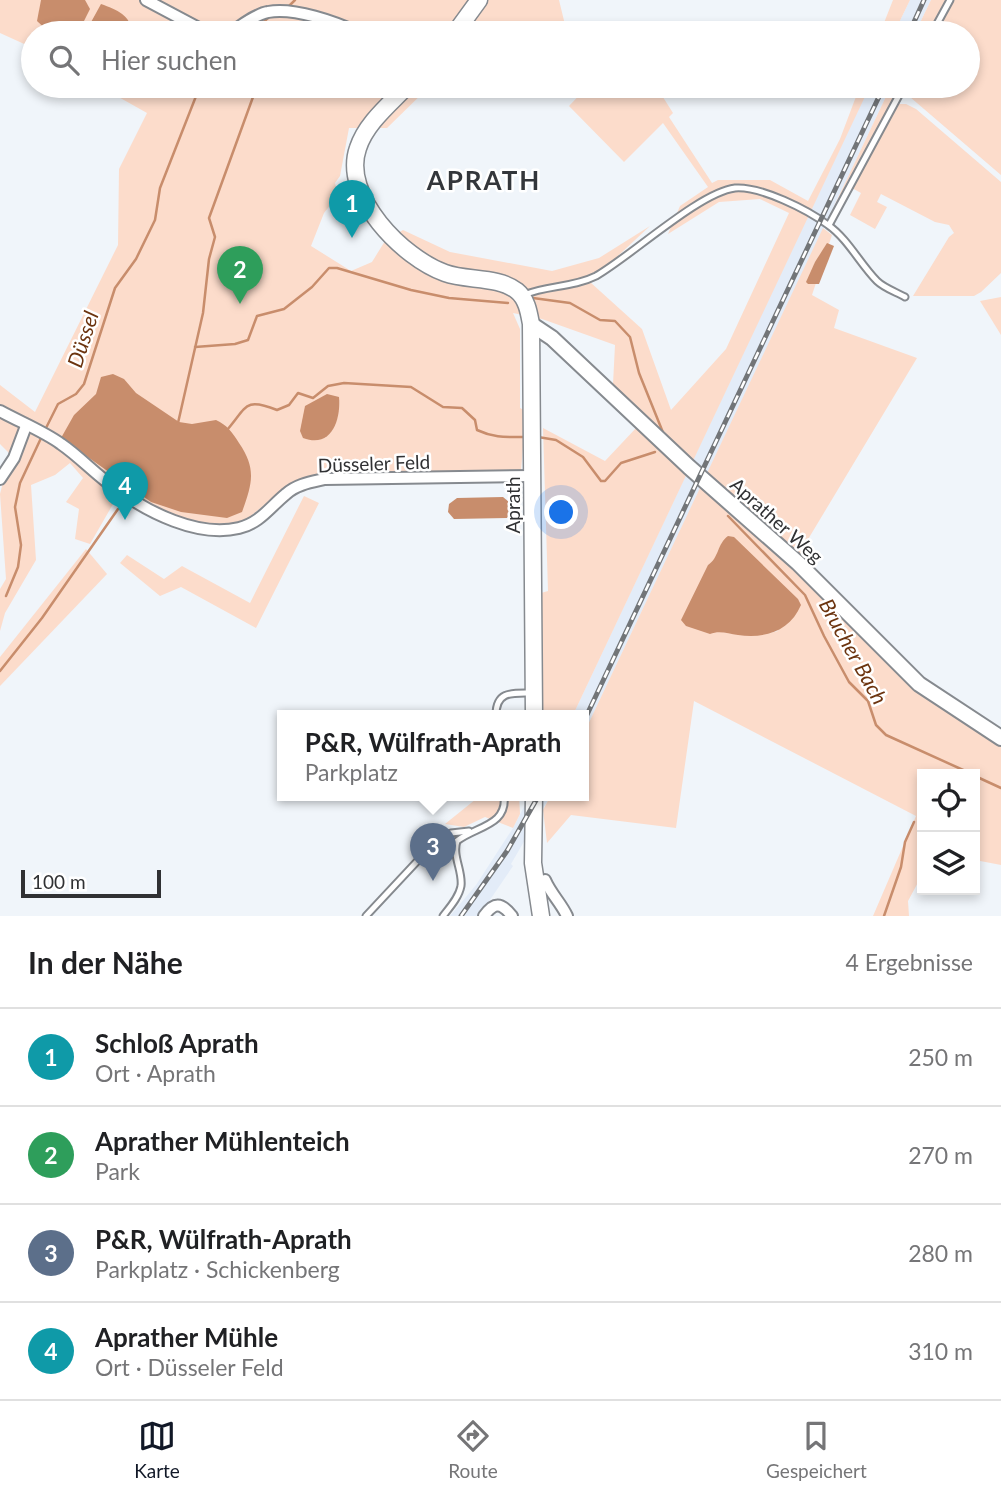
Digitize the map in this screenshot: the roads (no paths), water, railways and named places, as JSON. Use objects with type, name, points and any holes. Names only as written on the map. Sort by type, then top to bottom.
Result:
[{"type":"main road","points":[[464,21],[479,0]]},
{"type":"main road","points":[[396,98],[367,130],[358,146],[354,172],[359,191],[388,232],[427,264],[460,278],[509,287],[522,296]]},
{"type":"main road","name":"Aprath","points":[[522,296],[531,324],[534,710]]},
{"type":"main road","points":[[534,801],[533,870],[541,916]]},
{"type":"street","points":[[146,0],[185,21]]},
{"type":"street","points":[[251,21],[267,12],[301,13],[327,21]]},
{"type":"street","name":"Aprather Weg","points":[[531,324],[552,338],[689,467],[798,563],[919,684],[1001,738]]},
{"type":"street","name":"Düsseler Feld","points":[[0,411],[54,439],[115,488],[143,506],[181,523],[226,531],[244,527],[260,519],[287,492],[326,480],[533,476]]},
{"type":"street","points":[[0,479],[30,428]]},
{"type":"street","points":[[545,880],[567,916]]},
{"type":"street","points":[[484,916],[491,907],[498,904],[512,916]]},
{"type":"lane","points":[[939,21],[950,0]]},
{"type":"lane","points":[[829,225],[898,98]]},
{"type":"lane","points":[[522,296],[533,291],[565,287],[598,274],[701,203],[734,188],[765,191],[829,225],[878,282],[905,296]]},
{"type":"lane","points":[[497,710],[498,702],[504,696],[534,692]]},
{"type":"lane","points":[[443,916],[461,886],[455,850],[460,838],[499,818],[505,801]]},
{"type":"lane","points":[[366,916],[437,840],[451,833],[476,830]]},
{"type":"lane","points":[[437,840],[455,850]]},
{"type":"waterway","name":"Düssel","points":[[288,7],[295,0]]},
{"type":"waterway","name":"Düssel","points":[[265,21],[270,16]]},
{"type":"waterway","name":"Düssel","points":[[45,430],[58,404],[76,394],[84,384],[115,288],[136,259],[155,220],[160,188],[195,98]]},
{"type":"waterway","points":[[178,423],[203,313],[209,259],[215,237],[209,218],[253,98]]},
{"type":"waterway","points":[[195,347],[235,344],[248,340],[257,316],[284,309],[312,287],[329,268],[449,298],[508,303]]},
{"type":"waterway","points":[[533,298],[570,303],[600,320],[615,321],[630,337],[639,373],[664,435]]},
{"type":"waterway","name":"Brucher Bach","points":[[227,430],[247,406],[258,404],[277,410],[289,405],[298,393],[313,398],[328,386],[344,383],[411,387],[443,407],[462,408],[475,420],[477,430],[483,433],[524,437]]},
{"type":"waterway","name":"Düssel","points":[[6,596],[18,567],[21,545],[15,507],[20,483],[42,436]]},
{"type":"waterway","name":"Brucher Bach","points":[[538,437],[556,440],[583,457],[601,481],[605,481],[621,463],[655,452]]},
{"type":"waterway","points":[[0,671],[42,618],[118,509]]},
{"type":"waterway","name":"Brucher Bach","points":[[728,516],[805,595],[849,682],[868,701],[876,725],[886,735],[961,769]]},
{"type":"waterway","name":"Brucher Bach","points":[[980,778],[1001,788]]},
{"type":"waterway","points":[[884,916],[901,867],[905,842],[914,822]]},
{"type":"railway","points":[[914,21],[924,0]]},
{"type":"railway","points":[[589,710],[878,98]]},
{"type":"railway","points":[[461,916],[507,851],[536,801]]},
{"type":"place","name":"Schloß Aprath","points":[[352,238]]},
{"type":"place","name":"Aprather Mühlenteich","points":[[240,304]]},
{"type":"place","name":"Aprather Mühle","points":[[125,520]]},
{"type":"place","name":"P&R, Wülfrath-Aprath","points":[[433,881]]},
{"type":"district","name":"APRATH","points":[[484,180]]}]
